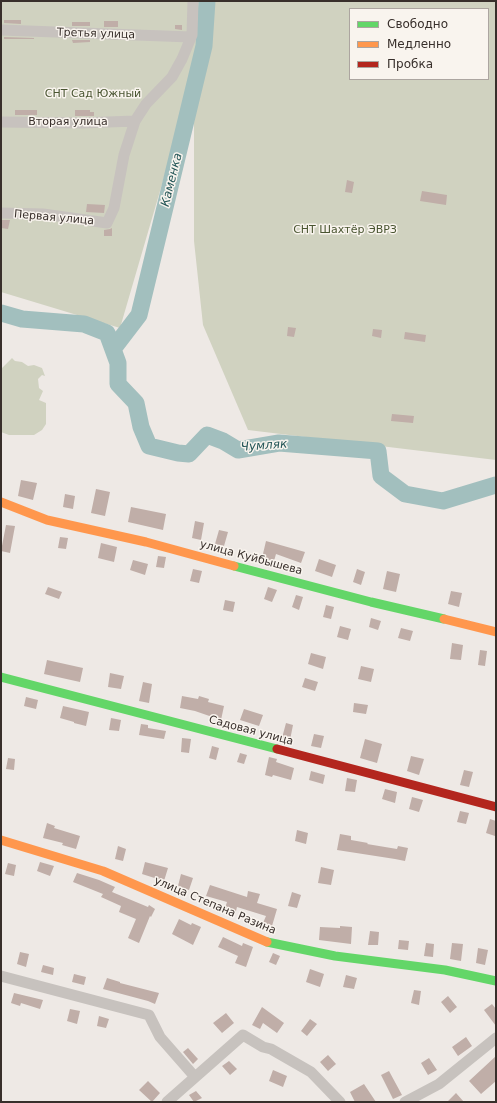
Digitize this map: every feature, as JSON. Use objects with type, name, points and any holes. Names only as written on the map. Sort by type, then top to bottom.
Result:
[{"type":"street","points":[[135,122],[146,104],[172,77],[182,60],[191,37],[193,1]]},
{"type":"street","name":"Третья улица","points":[[1,30],[191,37]]},
{"type":"street","name":"Вторая улица","points":[[1,122],[135,122]]},
{"type":"street","name":"Первая улица","points":[[1,213],[43,214],[107,223],[114,208],[124,155],[135,122]]},
{"type":"street","name":"улица Куйбышева","points":[[1,502],[47,520],[146,542],[371,602],[496,632]]},
{"type":"street","name":"Садовая улица","points":[[1,677],[496,807]]},
{"type":"street","name":"улица Степана Разина","points":[[1,840],[103,871],[266,942],[335,956],[445,970],[496,981]]},
{"type":"street","points":[[1,976],[150,1015],[160,1037],[195,1077]]},
{"type":"street","points":[[168,1102],[243,1035],[311,1072],[340,1102]]},
{"type":"street","points":[[405,1102],[440,1084],[496,1038]]},
{"type":"green space","name":"СНТ Сад Южный","points":[[1,1],[199,1],[195,71],[120,328],[1,292]]},
{"type":"green space","name":"СНТ Шахтёр ЭВРЗ","points":[[201,1],[496,1],[496,460],[248,430],[203,325],[194,241],[194,123]]},
{"type":"green space","points":[[12,358],[15,361],[22,362],[28,366],[34,365],[42,368],[45,376],[42,375],[38,379],[39,388],[43,391],[39,400],[46,403],[46,424],[42,430],[34,435],[9,435],[1,432],[1,369]]},
{"type":"building","points":[[4,20],[21,20],[21,24],[4,23]]},
{"type":"building","points":[[104,21],[118,21],[118,27],[104,27]]},
{"type":"building","points":[[72,22],[90,22],[90,26],[72,26]]},
{"type":"building","points":[[175,25],[182,25],[182,30],[175,29]]},
{"type":"building","points":[[4,37],[34,38],[34,39],[4,39]]},
{"type":"building","points":[[72,40],[90,40],[90,42],[73,43]]},
{"type":"building","points":[[15,110],[37,110],[37,115],[15,115]]},
{"type":"building","points":[[75,110],[90,110],[90,112],[94,112],[94,116],[75,116]]},
{"type":"building","points":[[347,180],[354,182],[352,193],[345,192]]},
{"type":"building","points":[[422,191],[447,195],[446,205],[420,201]]},
{"type":"building","points":[[87,204],[105,205],[104,213],[86,212]]},
{"type":"building","points":[[2,220],[10,220],[8,229],[1,228]]},
{"type":"building","points":[[112,228],[112,236],[104,236],[104,230]]},
{"type":"building","points":[[288,327],[296,328],[294,337],[287,336]]},
{"type":"building","points":[[373,329],[382,330],[381,338],[372,336]]},
{"type":"building","points":[[405,332],[426,335],[425,342],[404,339]]},
{"type":"building","points":[[392,414],[414,416],[413,423],[391,421]]},
{"type":"building","points":[[21,480],[37,483],[33,500],[18,496]]},
{"type":"building","points":[[96,489],[110,492],[105,516],[91,513]]},
{"type":"building","points":[[65,494],[75,496],[73,509],[63,507]]},
{"type":"building","points":[[131,507],[166,514],[163,530],[128,522]]},
{"type":"building","points":[[195,521],[204,523],[201,540],[192,538]]},
{"type":"building","points":[[6,525],[15,526],[10,553],[1,551]]},
{"type":"building","points":[[219,530],[228,532],[224,546],[215,544]]},
{"type":"building","points":[[60,537],[68,538],[66,549],[58,548]]},
{"type":"building","points":[[266,541],[305,552],[301,563],[276,554],[274,561],[262,558]]},
{"type":"building","points":[[101,543],[117,547],[114,562],[98,558]]},
{"type":"building","points":[[158,556],[166,557],[164,568],[156,567]]},
{"type":"building","points":[[319,559],[336,565],[332,577],[315,571]]},
{"type":"building","points":[[133,560],[148,564],[145,575],[130,570]]},
{"type":"building","points":[[193,569],[202,571],[199,583],[190,581]]},
{"type":"building","points":[[357,569],[365,572],[361,585],[353,582]]},
{"type":"building","points":[[387,571],[400,574],[396,592],[383,589]]},
{"type":"building","points":[[48,587],[62,592],[59,599],[45,594]]},
{"type":"building","points":[[268,587],[277,590],[272,602],[264,599]]},
{"type":"building","points":[[451,591],[462,593],[459,607],[448,604]]},
{"type":"building","points":[[296,595],[303,597],[299,610],[292,607]]},
{"type":"building","points":[[225,600],[235,602],[233,612],[223,610]]},
{"type":"building","points":[[326,605],[334,607],[331,619],[323,617]]},
{"type":"building","points":[[371,618],[381,621],[378,630],[369,627]]},
{"type":"building","points":[[340,626],[351,629],[348,640],[337,637]]},
{"type":"building","points":[[401,628],[413,631],[410,641],[398,638]]},
{"type":"building","points":[[452,643],[463,645],[461,660],[450,659]]},
{"type":"building","points":[[480,650],[487,651],[485,666],[478,665]]},
{"type":"building","points":[[311,653],[326,657],[323,669],[308,664]]},
{"type":"building","points":[[47,660],[83,668],[80,682],[44,674]]},
{"type":"building","points":[[361,666],[374,669],[371,682],[358,679]]},
{"type":"building","points":[[110,673],[124,676],[121,689],[108,687]]},
{"type":"building","points":[[305,678],[318,682],[315,691],[302,687]]},
{"type":"building","points":[[143,682],[152,684],[149,703],[139,701]]},
{"type":"building","points":[[182,696],[198,699],[199,696],[209,699],[208,702],[224,706],[221,720],[195,711],[180,708]]},
{"type":"building","points":[[26,697],[38,700],[36,709],[24,706]]},
{"type":"building","points":[[354,703],[368,705],[366,714],[353,712]]},
{"type":"building","points":[[63,706],[89,712],[86,726],[60,718]]},
{"type":"building","points":[[244,709],[263,715],[259,726],[240,720]]},
{"type":"building","points":[[111,718],[121,720],[119,731],[109,730]]},
{"type":"building","points":[[286,723],[293,725],[290,740],[282,738]]},
{"type":"building","points":[[141,724],[148,725],[148,728],[166,731],[164,739],[139,735]]},
{"type":"building","points":[[314,734],[324,736],[321,748],[311,746]]},
{"type":"building","points":[[182,738],[191,739],[189,753],[181,752]]},
{"type":"building","points":[[365,739],[382,744],[377,763],[360,758]]},
{"type":"building","points":[[212,746],[219,748],[216,760],[209,758]]},
{"type":"building","points":[[240,753],[247,755],[244,764],[237,762]]},
{"type":"building","points":[[411,756],[424,759],[419,775],[407,771]]},
{"type":"building","points":[[269,757],[277,759],[276,762],[294,768],[291,780],[273,775],[272,777],[265,775]]},
{"type":"building","points":[[8,758],[15,759],[14,770],[6,769]]},
{"type":"building","points":[[464,770],[473,772],[469,787],[460,785]]},
{"type":"building","points":[[311,771],[325,775],[323,784],[309,780]]},
{"type":"building","points":[[347,778],[357,780],[355,792],[345,791]]},
{"type":"building","points":[[385,789],[397,792],[395,803],[382,799]]},
{"type":"building","points":[[412,797],[423,800],[419,812],[409,809]]},
{"type":"building","points":[[460,811],[469,813],[466,824],[457,822]]},
{"type":"building","points":[[490,819],[496,821],[495,836],[486,833]]},
{"type":"building","points":[[47,823],[55,826],[54,828],[80,836],[76,849],[62,845],[63,843],[43,838]]},
{"type":"building","points":[[297,830],[308,833],[306,844],[295,841]]},
{"type":"building","points":[[340,834],[351,836],[351,840],[368,843],[367,844],[397,849],[398,846],[408,848],[405,861],[337,850]]},
{"type":"building","points":[[118,846],[126,849],[123,861],[115,859]]},
{"type":"building","points":[[40,862],[54,866],[50,876],[37,871]]},
{"type":"building","points":[[145,862],[168,868],[164,881],[142,874]]},
{"type":"building","points":[[8,863],[16,865],[14,876],[5,874]]},
{"type":"building","points":[[321,867],[334,870],[331,885],[318,883]]},
{"type":"building","points":[[77,873],[115,887],[112,892],[148,907],[149,905],[155,909],[151,917],[150,916],[139,943],[128,938],[136,919],[119,912],[121,906],[101,897],[103,894],[73,882]]},
{"type":"building","points":[[181,874],[193,878],[189,890],[178,886]]},
{"type":"building","points":[[210,885],[247,897],[248,891],[260,894],[257,903],[277,909],[272,926],[263,923],[266,916],[237,907],[235,915],[224,911],[227,902],[206,896]]},
{"type":"building","points":[[292,892],[301,895],[297,908],[288,906]]},
{"type":"building","points":[[179,919],[191,925],[192,923],[201,927],[193,945],[172,934]]},
{"type":"building","points":[[340,926],[352,927],[351,944],[319,940],[320,927],[340,928]]},
{"type":"building","points":[[370,931],[379,932],[378,945],[368,945]]},
{"type":"building","points":[[223,937],[242,946],[243,943],[253,947],[246,967],[235,963],[238,956],[218,947]]},
{"type":"building","points":[[399,940],[409,941],[408,950],[398,949]]},
{"type":"building","points":[[426,943],[434,944],[433,957],[424,956]]},
{"type":"building","points":[[452,943],[463,944],[461,961],[450,959]]},
{"type":"building","points":[[478,948],[488,950],[485,965],[476,963]]},
{"type":"building","points":[[20,952],[29,954],[26,967],[17,964]]},
{"type":"building","points":[[273,953],[280,956],[276,965],[269,962]]},
{"type":"building","points":[[43,965],[54,968],[53,975],[41,972]]},
{"type":"building","points":[[310,969],[324,974],[320,987],[306,982]]},
{"type":"building","points":[[74,974],[86,977],[84,985],[72,982]]},
{"type":"building","points":[[346,975],[357,978],[354,989],[343,987]]},
{"type":"building","points":[[107,978],[120,983],[159,993],[155,1004],[103,989]]},
{"type":"building","points":[[414,990],[421,991],[419,1005],[411,1003]]},
{"type":"building","points":[[14,993],[43,1000],[40,1009],[21,1003],[20,1006],[11,1003]]},
{"type":"building","points":[[448,996],[457,1007],[450,1013],[441,1002]]},
{"type":"building","points":[[492,1004],[496,1009],[496,1026],[484,1010]]},
{"type":"building","points":[[262,1007],[284,1023],[277,1033],[263,1023],[260,1029],[252,1025]]},
{"type":"building","points":[[70,1009],[80,1011],[77,1024],[67,1021]]},
{"type":"building","points":[[226,1013],[234,1023],[222,1033],[213,1023]]},
{"type":"building","points":[[99,1016],[109,1019],[106,1028],[97,1026]]},
{"type":"building","points":[[310,1019],[317,1024],[307,1036],[301,1031]]},
{"type":"building","points":[[466,1037],[472,1046],[458,1056],[452,1047]]},
{"type":"building","points":[[188,1048],[198,1059],[193,1064],[183,1052]]},
{"type":"building","points":[[328,1055],[336,1064],[328,1071],[320,1062]]},
{"type":"building","points":[[496,1056],[496,1081],[481,1094],[469,1081]]},
{"type":"building","points":[[429,1058],[437,1070],[428,1075],[421,1063]]},
{"type":"building","points":[[229,1061],[237,1069],[230,1075],[222,1066]]},
{"type":"building","points":[[273,1070],[287,1076],[283,1087],[269,1081]]},
{"type":"building","points":[[389,1071],[402,1095],[393,1099],[381,1075]]},
{"type":"building","points":[[148,1081],[160,1093],[152,1102],[139,1090]]},
{"type":"building","points":[[364,1084],[376,1102],[355,1102],[350,1092]]},
{"type":"building","points":[[196,1091],[202,1098],[194,1102],[189,1095]]},
{"type":"building","points":[[456,1093],[464,1102],[447,1102]]},
{"type":"waterway","name":"Каменка","points":[[113,349],[139,315],[204,46],[207,1]]},
{"type":"waterway","name":"Чумляк","points":[[1,313],[22,319],[84,324],[107,333],[118,363],[118,384],[136,403],[141,427],[149,446],[189,454],[207,435],[223,441],[238,450],[279,443],[378,451],[381,476],[405,494],[443,501],[496,485]]},
{"type":"traffic: fast","points":[[234,566],[371,602],[444,619]]},
{"type":"traffic: fast","points":[[1,677],[277,749]]},
{"type":"traffic: fast","points":[[267,942],[335,956],[445,970],[496,981]]},
{"type":"traffic: slow","points":[[1,502],[47,520],[146,542],[234,566]]},
{"type":"traffic: slow","points":[[444,619],[496,632]]},
{"type":"traffic: slow","points":[[1,840],[103,871],[267,942]]},
{"type":"traffic: jam","points":[[277,749],[496,807]]}]
